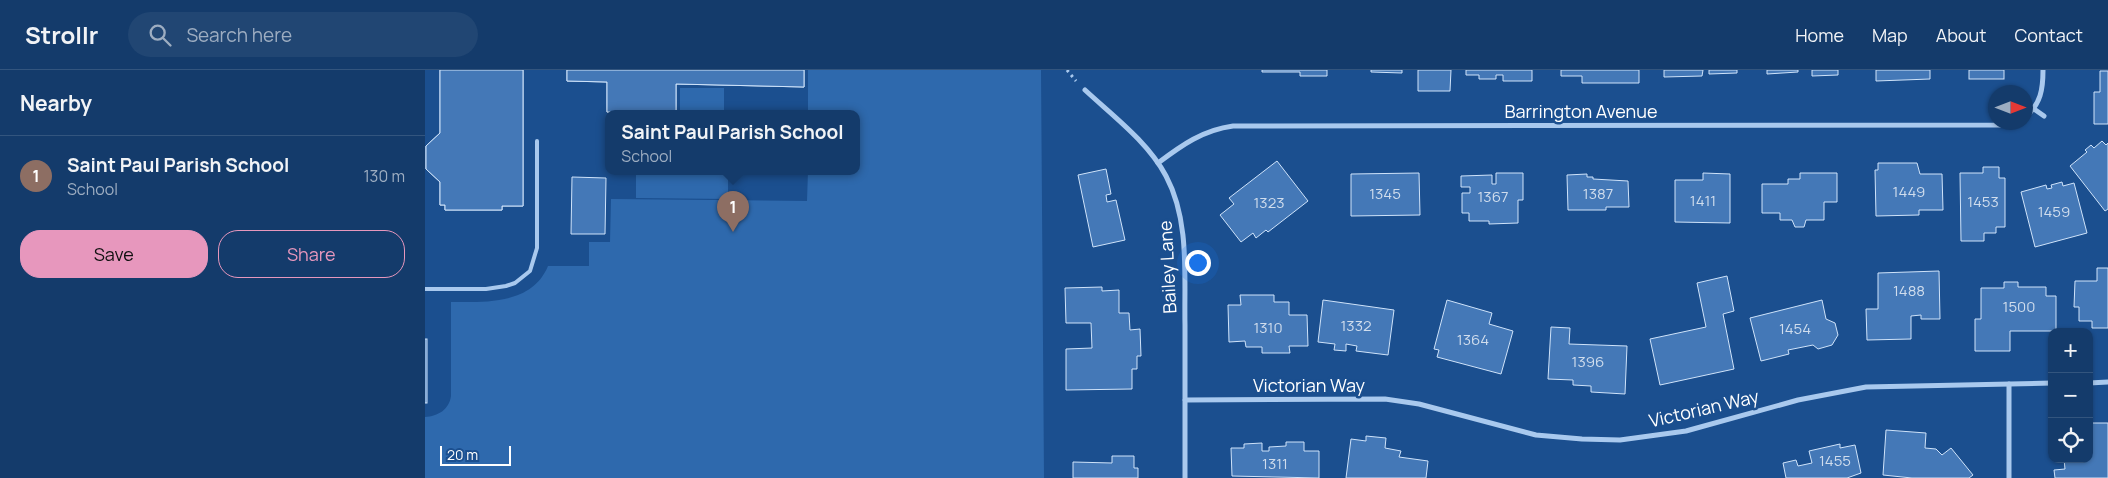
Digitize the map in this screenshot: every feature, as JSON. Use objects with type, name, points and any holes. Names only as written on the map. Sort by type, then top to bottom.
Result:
[{"type":"street","points":[[2043,70],[2041,96],[2034,109],[2044,116]]},
{"type":"street","name":"Bailey Lane","points":[[1085,90],[1143,145],[1158,163],[1172,188],[1182,228],[1185,478]]},
{"type":"street","name":"Barrington Avenue","points":[[1158,163],[1195,137],[1219,128],[1233,126],[1988,125]]},
{"type":"street","points":[[2093,382],[2108,382]]},
{"type":"street","name":"Victorian Way","points":[[1185,400],[1385,399],[1419,404],[1536,435],[1621,440],[1661,436],[1712,426],[1798,400],[1845,390],[1893,385],[2048,383]]},
{"type":"street","points":[[2009,384],[2009,478]]},
{"type":"lane","points":[[425,289],[486,289],[506,286],[515,283],[530,271],[537,248],[537,140]]},
{"type":"shaded area","points":[[808,70],[1041,70],[1044,478],[425,478],[425,417],[445,409],[451,396],[451,302],[506,299],[519,295],[531,288],[541,279],[548,266],[589,266],[589,242],[610,242],[611,199],[807,201],[808,175],[860,175],[860,110],[808,110]]},
{"type":"shaded area","points":[[680,88],[724,88],[724,110],[680,110]]},
{"type":"shaded area","points":[[636,175],[728,175],[728,199],[636,198]]},
{"type":"building","points":[[440,70],[523,70],[523,206],[502,206],[502,210],[445,210],[445,205],[440,205],[440,182],[426,169],[426,146],[440,133]]},
{"type":"building","points":[[440,70],[523,70],[523,206],[502,206],[502,210],[445,210],[445,205],[440,205],[440,182],[426,169],[426,146],[440,133]]},
{"type":"building","points":[[567,70],[639,70],[639,74],[720,75],[720,70],[804,70],[804,87],[676,84],[676,110],[607,110],[607,82],[567,81]]},
{"type":"building","points":[[567,70],[804,70],[804,87],[676,84],[676,110],[607,110],[607,82],[567,81]]},
{"type":"building","points":[[1262,70],[1327,70],[1327,76],[1300,76],[1300,72],[1262,72]]},
{"type":"building","points":[[1371,70],[1402,70],[1402,73],[1371,72]]},
{"type":"building","points":[[1418,70],[1451,70],[1450,91],[1418,91]]},
{"type":"building","points":[[1466,70],[1532,70],[1532,81],[1503,81],[1503,75],[1496,75],[1496,79],[1479,79],[1479,75],[1466,75]]},
{"type":"building","points":[[1561,70],[1639,70],[1639,83],[1582,83],[1582,76],[1561,76]]},
{"type":"building","points":[[1664,70],[1703,70],[1702,76],[1664,77]]},
{"type":"building","points":[[1709,70],[1737,70],[1737,73],[1709,74]]},
{"type":"building","points":[[1767,70],[1798,70],[1798,72],[1767,74]]},
{"type":"building","points":[[1812,70],[1838,70],[1838,75],[1812,76]]},
{"type":"building","points":[[1876,70],[1930,70],[1930,79],[1876,81]]},
{"type":"building","points":[[1969,70],[2004,70],[2004,79],[1969,79]]},
{"type":"building","points":[[2100,71],[2108,71],[2108,124],[2094,124],[2094,92],[2100,92]]},
{"type":"building","points":[[2102,141],[2106,145],[2108,143],[2108,209],[2105,211],[2070,166],[2087,152],[2085,150],[2091,145],[2094,148]]},
{"type":"building","points":[[1277,161],[1308,201],[1268,232],[1266,230],[1256,238],[1253,233],[1241,242],[1220,215],[1234,204],[1229,198]]},
{"type":"building","points":[[1878,163],[1917,163],[1920,174],[1942,174],[1943,210],[1919,210],[1919,215],[1876,216],[1875,170],[1878,170]]},
{"type":"building","points":[[1983,167],[1999,167],[1999,178],[2005,178],[2005,227],[1996,227],[1996,233],[1984,233],[1984,241],[1961,241],[1960,173],[1983,173]]},
{"type":"building","points":[[1106,169],[1111,194],[1106,195],[1107,202],[1116,200],[1125,240],[1093,247],[1078,175]]},
{"type":"building","points":[[1419,173],[1420,215],[1351,216],[1351,174]]},
{"type":"building","points":[[1496,173],[1523,173],[1523,200],[1518,200],[1518,223],[1489,224],[1489,221],[1469,221],[1469,213],[1462,213],[1462,193],[1470,193],[1470,187],[1461,187],[1461,176],[1492,175],[1492,184],[1496,184]]},
{"type":"building","points":[[1703,173],[1730,174],[1730,223],[1675,222],[1675,180],[1703,180]]},
{"type":"building","points":[[1800,173],[1837,173],[1837,202],[1824,202],[1824,220],[1806,220],[1804,227],[1795,227],[1792,220],[1780,220],[1780,213],[1762,213],[1762,184],[1788,184],[1788,179],[1800,179]]},
{"type":"building","points":[[1587,174],[1587,177],[1593,177],[1593,179],[1628,181],[1629,207],[1606,207],[1606,210],[1568,210],[1567,175]]},
{"type":"building","points":[[572,177],[606,178],[605,234],[571,234]]},
{"type":"building","points":[[2062,182],[2063,186],[2074,183],[2087,233],[2035,247],[2021,192],[2046,185],[2047,189],[2052,188],[2051,185]]},
{"type":"building","points":[[2097,268],[2108,268],[2108,328],[2092,328],[2092,321],[2079,321],[2079,307],[2074,307],[2075,281],[2097,281]]},
{"type":"building","points":[[1939,271],[1940,319],[1921,319],[1921,315],[1911,316],[1911,339],[1867,340],[1866,309],[1878,309],[1878,273]]},
{"type":"building","points":[[1727,276],[1734,311],[1723,314],[1734,369],[1660,385],[1650,339],[1706,327],[1697,283]]},
{"type":"building","points":[[2004,282],[2018,282],[2018,287],[2046,287],[2046,296],[2056,296],[2056,328],[2048,328],[2048,331],[2010,331],[2010,351],[1975,351],[1975,319],[1981,319],[1981,288],[2004,288]]},
{"type":"building","points":[[1102,287],[1102,291],[1119,290],[1119,313],[1129,313],[1130,330],[1140,329],[1141,356],[1137,356],[1137,369],[1132,369],[1132,389],[1066,390],[1066,349],[1092,348],[1091,323],[1066,323],[1065,288]]},
{"type":"building","points":[[1240,295],[1274,295],[1274,302],[1289,302],[1289,315],[1307,315],[1308,346],[1289,346],[1290,353],[1262,353],[1262,347],[1246,347],[1245,341],[1229,342],[1228,305],[1241,305]]},
{"type":"building","points":[[1323,300],[1394,310],[1388,355],[1356,351],[1357,346],[1346,344],[1346,351],[1334,350],[1335,344],[1318,342]]},
{"type":"building","points":[[1447,300],[1492,313],[1489,324],[1513,331],[1501,374],[1437,357],[1439,350],[1434,349]]},
{"type":"building","points":[[1822,300],[1826,319],[1835,323],[1838,335],[1832,345],[1818,349],[1813,345],[1788,350],[1789,354],[1761,361],[1750,318]]},
{"type":"building","points":[[1551,327],[1570,328],[1569,344],[1627,346],[1625,394],[1591,392],[1591,386],[1573,385],[1573,380],[1548,379]]},
{"type":"building","points":[[425,339],[427,339],[427,403],[425,403]]},
{"type":"building","points":[[2093,423],[2108,423],[2108,478],[2055,478],[2054,470],[2065,469],[2064,463],[2093,463]]},
{"type":"building","points":[[1886,430],[1926,433],[1925,448],[1936,449],[1942,455],[1951,448],[1973,475],[1969,478],[1912,478],[1883,475]]},
{"type":"building","points":[[1366,436],[1386,438],[1385,448],[1401,451],[1399,457],[1428,461],[1426,478],[1346,478],[1351,439],[1366,441]]},
{"type":"building","points":[[1286,442],[1304,442],[1304,451],[1319,451],[1319,478],[1232,476],[1231,448],[1244,448],[1244,444],[1262,443],[1262,451],[1269,451],[1269,447],[1286,446]]},
{"type":"building","points":[[1840,444],[1840,448],[1855,445],[1861,473],[1847,478],[1786,478],[1783,463],[1796,460],[1798,466],[1812,463],[1809,451]]},
{"type":"building","points":[[1112,456],[1134,456],[1134,468],[1138,468],[1138,478],[1073,478],[1073,462],[1112,463]]},
{"type":"place","name":"Saint Paul Parish School","points":[[733,232]]}]
